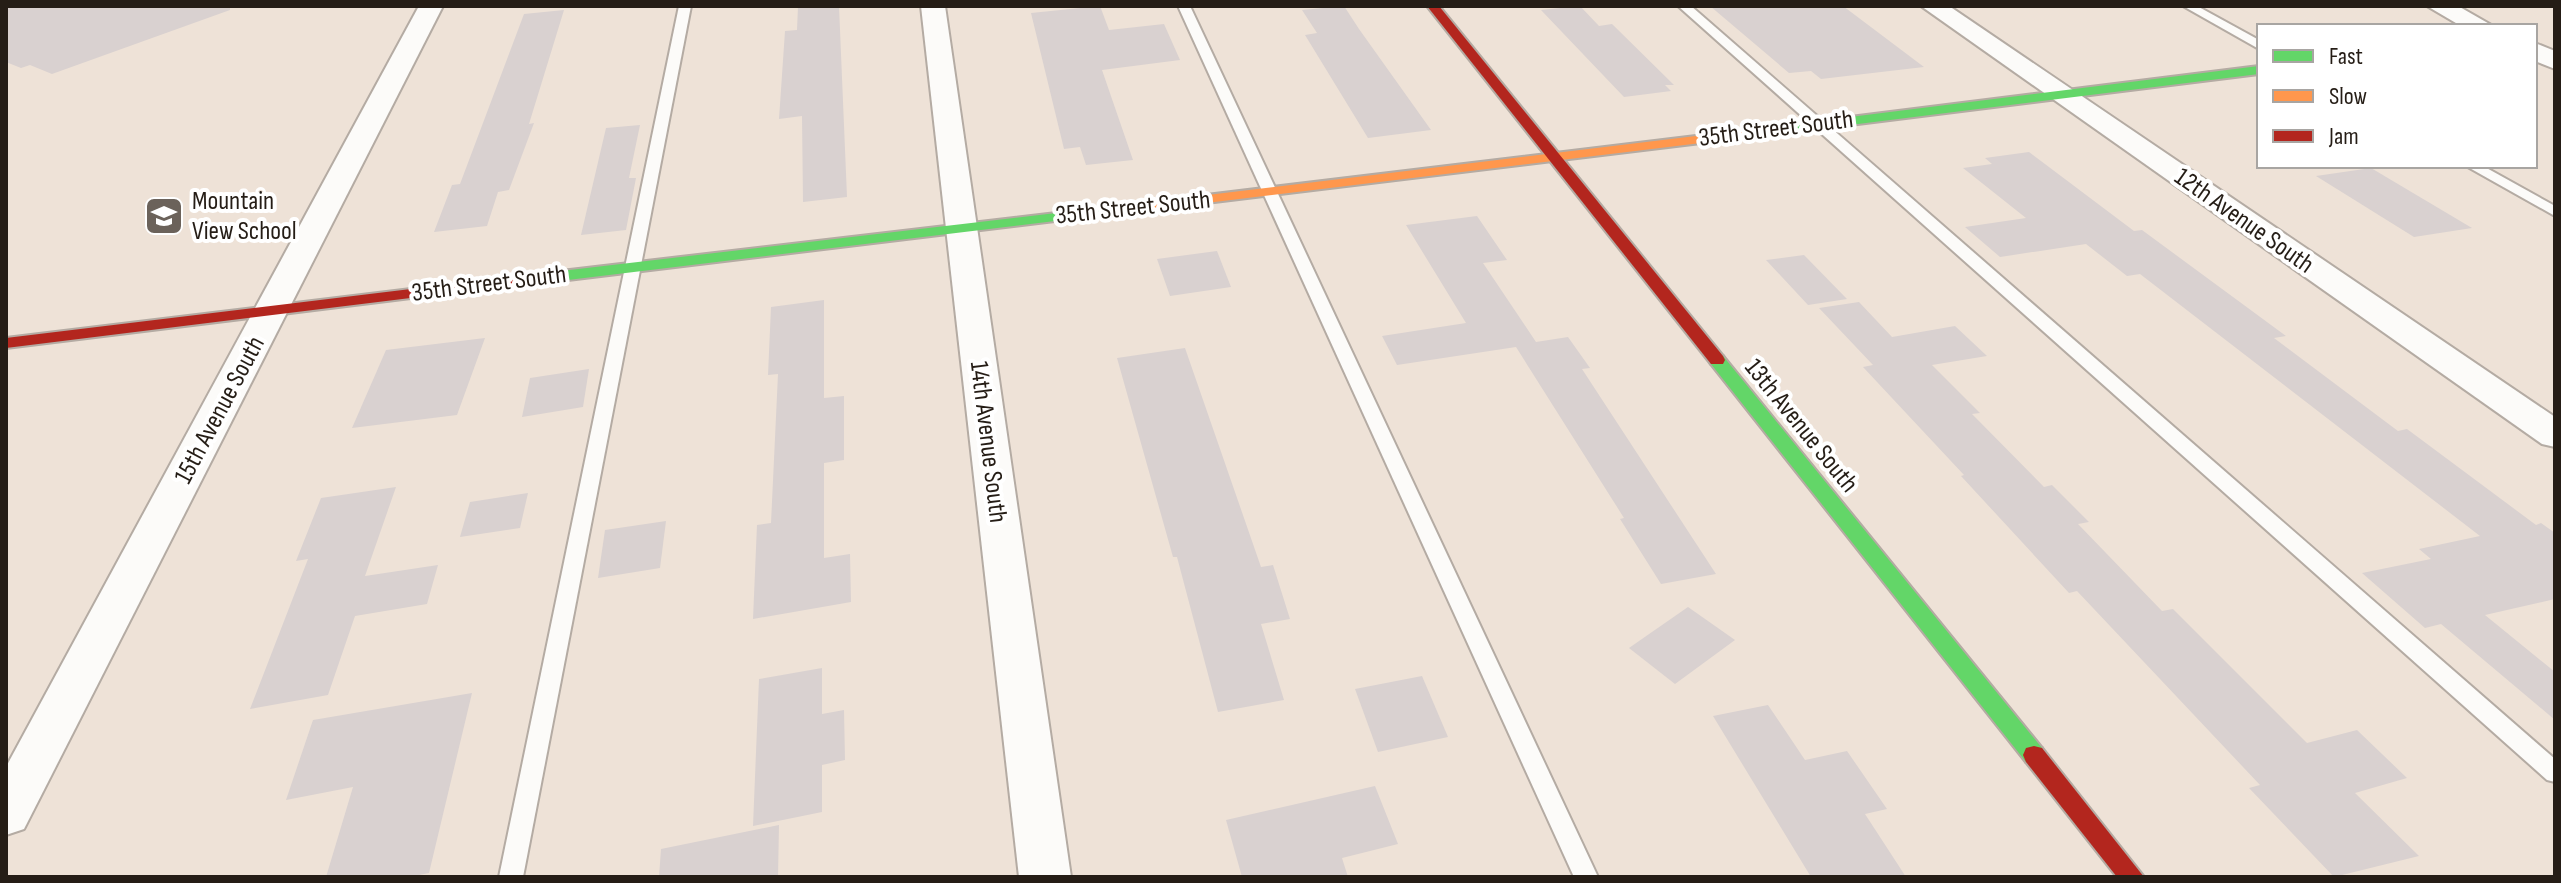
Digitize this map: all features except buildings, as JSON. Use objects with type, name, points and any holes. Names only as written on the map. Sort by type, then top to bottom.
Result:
[{"type":"street","name":"15th Avenue South","points":[[6,814],[431,6]]},
{"type":"street","name":"14th Avenue South","points":[[933,6],[1045,877]]},
{"type":"street","name":"13th Avenue South","points":[[1433,6],[2132,877]]},
{"type":"street","name":"12th Avenue South","points":[[1933,6],[2555,435]]},
{"type":"street","points":[[2439,6],[2477,24]]},
{"type":"street","points":[[2537,52],[2555,61]]},
{"type":"street","name":"35th Street South","points":[[6,343],[960,227],[1271,193],[2257,70]]},
{"type":"lane","points":[[511,877],[685,6]]},
{"type":"lane","points":[[1184,6],[1586,877]]},
{"type":"lane","points":[[1684,6],[2555,773]]},
{"type":"lane","points":[[2189,6],[2257,44]]},
{"type":"lane","points":[[2477,168],[2555,212]]},
{"type":"traffic: fast","points":[[1762,132],[2257,70]]},
{"type":"traffic: fast","points":[[510,282],[1124,209]]},
{"type":"traffic: fast","points":[[1717,360],[2034,755]]},
{"type":"traffic: slow","points":[[1124,209],[1762,132]]},
{"type":"traffic: jam","points":[[1433,6],[1717,360]]},
{"type":"traffic: jam","points":[[6,343],[510,282]]},
{"type":"traffic: jam","points":[[2034,755],[2132,877]]},
{"type":"place","name":"Mountain View School","points":[[164,216]]}]
